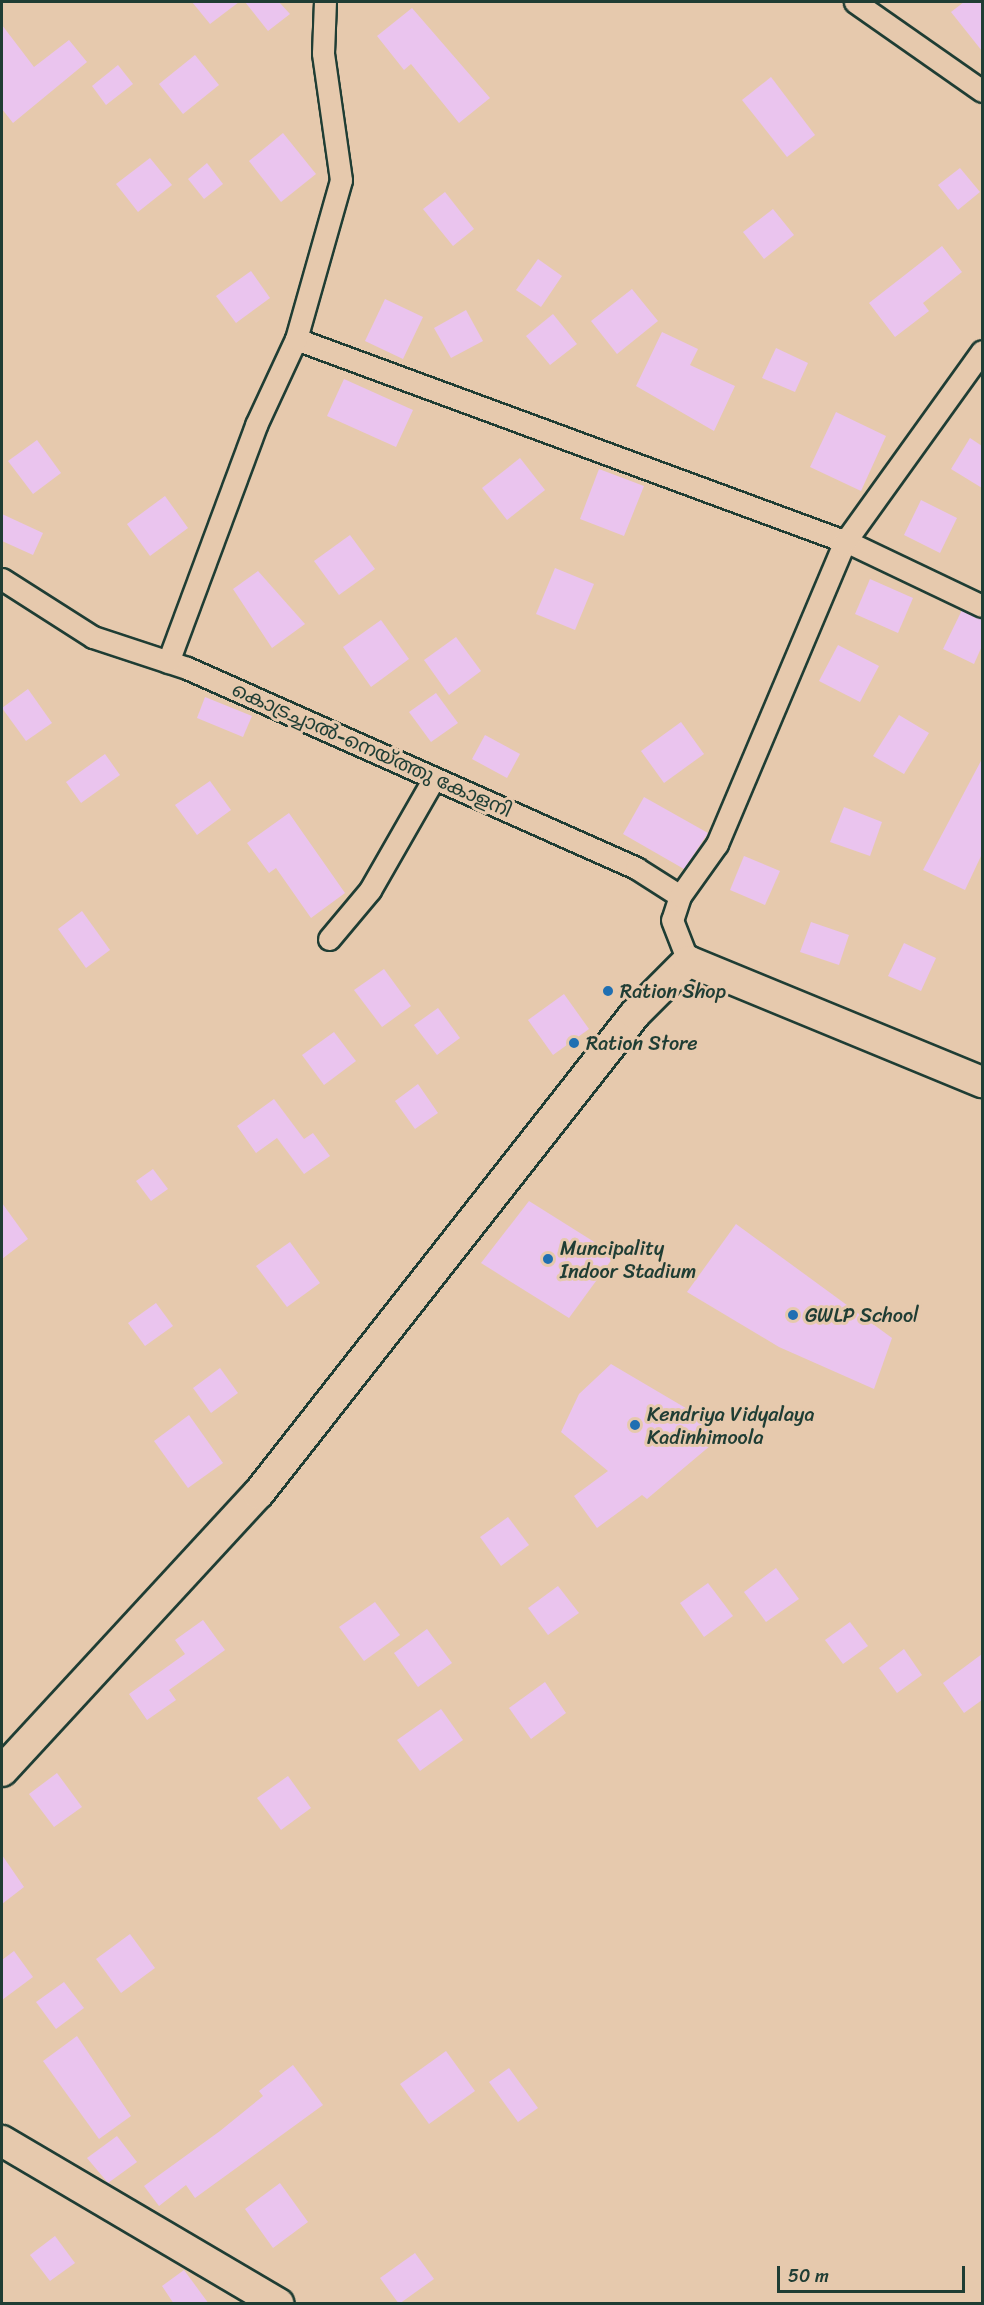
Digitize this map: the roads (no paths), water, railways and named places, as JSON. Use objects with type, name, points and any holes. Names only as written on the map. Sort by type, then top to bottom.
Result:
[{"type":"main road","points":[[2,1771],[258,1494],[635,1014],[688,961],[982,1082]]},
{"type":"main road","points":[[2,2141],[279,2304]]},
{"type":"street","points":[[168,662],[256,425],[296,339],[341,180],[323,53],[326,2]]},
{"type":"street","points":[[855,2],[982,91]]},
{"type":"street","points":[[296,339],[844,543],[982,606]]},
{"type":"street","points":[[688,961],[672,920],[680,896],[717,844],[844,543],[982,351]]},
{"type":"street","name":"കൊട്രച്ചാൽ-നെയ്ത്തു കോളനി","points":[[2,579],[93,637],[168,662],[636,868],[680,896]]},
{"type":"street","points":[[329,939],[370,890],[433,780]]},
{"type":"place","name":"Ration Shop","points":[[608,991]]},
{"type":"place","name":"Ration Store","points":[[574,1043]]},
{"type":"place","name":"Muncipality Indoor Stadium","points":[[548,1259]]},
{"type":"place","name":"GWLP School","points":[[793,1315]]},
{"type":"place","name":"Kendriya Vidyalaya Kadinhimoola","points":[[635,1425]]}]
